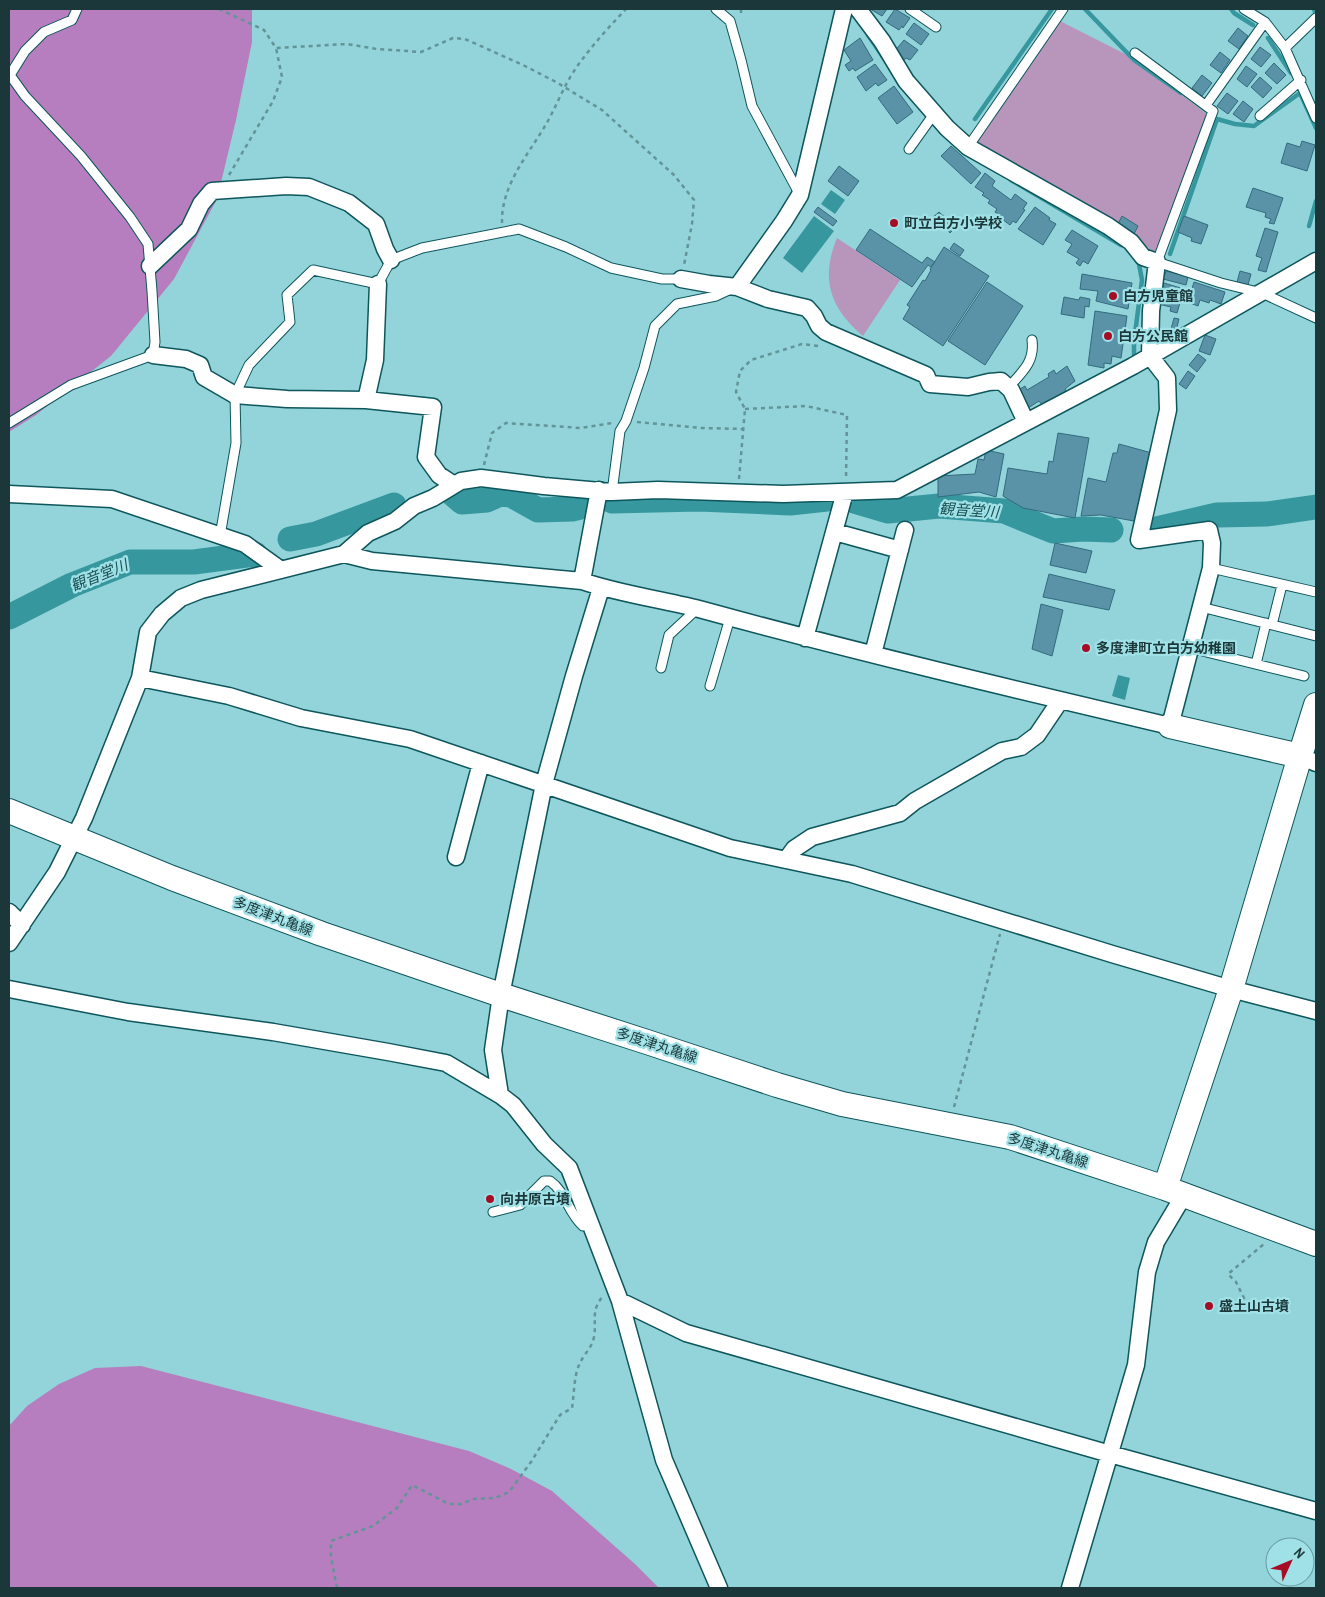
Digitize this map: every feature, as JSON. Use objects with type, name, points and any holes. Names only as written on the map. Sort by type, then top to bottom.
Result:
[{"type":"main road","points":[[1175,1192],[1230,989],[1308,760],[1316,705]]},
{"type":"main road","points":[[1170,726],[1308,760]]},
{"type":"main road","name":"多度津丸亀線","points":[[9,811],[172,878],[314,931],[501,996],[777,1085],[842,1104],[1010,1137],[1175,1192],[1316,1244]]},
{"type":"street","points":[[737,287],[800,195],[844,9]]},
{"type":"street","points":[[344,554],[372,561],[582,581],[601,588],[697,609],[805,638],[1170,726],[1212,568],[1212,543],[1209,530],[1140,540],[1168,410],[1167,378],[1150,356],[1151,311],[1157,262],[1143,257],[1131,242],[1108,226],[968,147],[947,128],[906,81],[882,41],[858,9]]},
{"type":"street","points":[[150,266],[190,229],[201,204],[212,191],[286,186],[309,187],[349,203],[376,224],[391,260]]},
{"type":"street","points":[[9,943],[56,872],[84,818],[140,678],[148,632],[162,614],[181,598],[201,590],[344,554],[368,533],[395,521],[414,506],[433,498],[461,481],[481,478],[605,491],[658,490],[783,494],[897,490],[1150,356],[1316,261]]},
{"type":"street","points":[[681,279],[737,287],[768,299],[807,308],[819,326],[826,332],[926,375],[930,384],[968,387],[1001,381],[1011,390],[1026,422]]},
{"type":"street","points":[[366,400],[375,360],[378,284]]},
{"type":"street","points":[[153,355],[186,360],[200,365],[204,377],[235,395],[288,399],[366,400],[432,407],[426,457],[439,475],[454,485]]},
{"type":"street","points":[[582,581],[605,491]]},
{"type":"street","points":[[805,638],[845,492]]},
{"type":"street","points":[[9,494],[112,499],[245,544],[282,570]]},
{"type":"street","points":[[873,654],[905,530]]},
{"type":"street","points":[[835,532],[900,550]]},
{"type":"street","points":[[500,1094],[493,1050],[501,996],[544,784],[601,588]]},
{"type":"street","points":[[140,678],[229,696],[301,718],[410,739],[544,784],[572,796],[730,848],[852,874],[1230,989],[1316,1011]]},
{"type":"street","points":[[786,860],[794,849],[812,837],[900,812],[915,801],[1002,751],[1021,748],[1036,735],[1060,701]]},
{"type":"street","points":[[456,857],[481,763]]},
{"type":"street","points":[[9,912],[22,925]]},
{"type":"street","points":[[9,989],[128,1012],[273,1032],[446,1063],[500,1094],[513,1105],[544,1144],[569,1168],[591,1224],[664,1460],[719,1588]]},
{"type":"street","points":[[1070,1588],[1136,1365],[1147,1272],[1175,1192]]},
{"type":"street","points":[[613,1297],[686,1333],[1316,1511]]},
{"type":"lane","points":[[9,424],[71,385],[153,355],[154,342],[148,244],[130,217],[81,156],[26,96],[10,75],[25,51],[44,32],[72,20],[77,9]]},
{"type":"lane","points":[[716,9],[730,21],[752,106],[800,195]]},
{"type":"lane","points":[[910,9],[936,28]]},
{"type":"lane","points":[[968,147],[1063,9]]},
{"type":"lane","points":[[1244,9],[1265,22],[1285,48],[1301,80],[1316,118]]},
{"type":"lane","points":[[1285,48],[1316,18]]},
{"type":"lane","points":[[1206,105],[1265,22]]},
{"type":"lane","points":[[1135,53],[1213,111],[1157,262],[1221,283],[1262,293],[1316,318]]},
{"type":"lane","points":[[1260,116],[1301,80]]},
{"type":"lane","points":[[910,149],[934,114]]},
{"type":"lane","points":[[220,536],[236,443],[235,395],[249,365],[290,322],[287,296],[312,270],[378,284],[391,260],[422,248],[519,229],[566,247],[611,268],[662,279],[681,279]]},
{"type":"lane","points":[[605,491],[620,431],[626,421],[644,368],[655,326],[677,304],[716,296],[737,287]]},
{"type":"lane","points":[[1008,388],[1029,363],[1033,350],[1032,340]]},
{"type":"lane","points":[[1212,568],[1316,592]]},
{"type":"lane","points":[[1256,664],[1282,584]]},
{"type":"lane","points":[[1201,607],[1316,636]]},
{"type":"lane","points":[[661,668],[669,635],[697,609]]},
{"type":"lane","points":[[710,686],[730,618]]},
{"type":"lane","points":[[1190,648],[1304,676]]},
{"type":"lane","points":[[493,1212],[520,1205],[544,1182],[550,1181],[556,1185],[575,1219],[583,1226],[591,1224]]},
{"type":"path","points":[[219,9],[264,30],[276,48],[282,77],[273,101],[220,191]]},
{"type":"path","points":[[502,232],[502,212],[508,188],[549,119],[573,73],[602,35],[626,9]]},
{"type":"path","points":[[276,48],[347,44],[377,49],[421,52],[453,38],[465,40],[523,65],[564,88],[602,110],[674,175],[694,200],[692,224],[681,279]]},
{"type":"path","points":[[738,492],[745,409],[736,392],[740,371],[751,360],[802,344],[822,346]]},
{"type":"path","points":[[745,409],[806,406],[846,415],[845,492]]},
{"type":"path","points":[[481,478],[492,433],[506,423],[581,428],[626,421],[701,428],[743,428]]},
{"type":"path","points":[[949,1125],[1004,920]]},
{"type":"path","points":[[1248,1306],[1236,1282],[1228,1274],[1261,1247],[1275,1228]]},
{"type":"path","points":[[337,1588],[331,1557],[331,1541],[373,1526],[397,1508],[412,1485],[449,1504],[461,1504],[474,1499],[495,1498],[509,1492],[531,1462],[560,1415],[572,1408],[579,1364],[589,1351],[594,1337],[593,1321],[597,1304],[613,1297]]},
{"type":"shaded area","points":[[9,9],[252,9],[252,42],[217,199],[174,279],[111,356],[36,415],[9,432]]},
{"type":"shaded area","points":[[1060,21],[1131,57],[1207,114],[1156,254],[1131,233],[975,144]]},
{"type":"shaded area","points":[[837,238],[900,280],[863,336],[843,315],[831,292],[829,267]]},
{"type":"shaded area","points":[[141,1366],[469,1451],[511,1469],[552,1491],[635,1564],[659,1588],[9,1588],[9,1426],[27,1406],[59,1384],[95,1368]]},
{"type":"water","points":[[831,190],[845,200],[835,214],[821,204]]},
{"type":"water","points":[[814,216],[834,231],[802,273],[783,258]]},
{"type":"water","points":[[1118,675],[1130,678],[1125,700],[1112,696]]},
{"type":"building","points":[[870,9],[887,9],[882,16]]},
{"type":"building","points":[[895,9],[910,18],[903,28],[902,26],[899,30],[886,22]]},
{"type":"building","points":[[914,23],[929,34],[921,45],[906,34]]},
{"type":"building","points":[[1238,28],[1248,36],[1239,49],[1228,41]]},
{"type":"building","points":[[860,38],[873,60],[855,71],[853,68],[849,71],[845,65],[851,61],[844,50]]},
{"type":"building","points":[[904,40],[918,50],[910,60],[906,58],[904,60],[894,52]]},
{"type":"building","points":[[1260,47],[1271,55],[1261,67],[1251,59]]},
{"type":"building","points":[[1220,52],[1230,60],[1221,73],[1210,65]]},
{"type":"building","points":[[1274,63],[1286,75],[1277,84],[1265,73]]},
{"type":"building","points":[[875,64],[887,80],[878,86],[876,83],[866,91],[857,77]]},
{"type":"building","points":[[1246,66],[1257,74],[1247,87],[1237,79]]},
{"type":"building","points":[[1202,75],[1212,83],[1202,96],[1192,88]]},
{"type":"building","points":[[1260,77],[1272,88],[1263,98],[1251,87]]},
{"type":"building","points":[[894,86],[913,112],[897,124],[878,98]]},
{"type":"building","points":[[1227,93],[1238,101],[1228,114],[1217,106]]},
{"type":"building","points":[[1243,101],[1253,109],[1244,122],[1233,114]]},
{"type":"building","points":[[1302,141],[1315,145],[1307,171],[1281,163],[1287,143],[1300,147]]},
{"type":"building","points":[[951,146],[981,173],[971,184],[941,156]]},
{"type":"building","points":[[839,166],[859,181],[848,196],[828,181]]},
{"type":"building","points":[[985,173],[995,181],[992,186],[1011,200],[1015,194],[1027,203],[1023,209],[1025,210],[1016,223],[1013,221],[1010,225],[1002,219],[1003,217],[995,212],[997,209],[988,203],[990,200],[975,187]]},
{"type":"building","points":[[1253,188],[1283,198],[1274,224],[1269,223],[1271,219],[1265,217],[1266,213],[1246,207]]},
{"type":"building","points":[[818,207],[837,221],[833,226],[814,212]]},
{"type":"building","points":[[1035,207],[1056,224],[1043,245],[1018,229]]},
{"type":"building","points":[[939,212],[950,222],[949,224],[954,229],[950,233],[946,228],[944,230],[931,219]]},
{"type":"building","points":[[1122,216],[1138,226],[1134,234],[1118,224]]},
{"type":"building","points":[[1184,216],[1208,225],[1201,244],[1191,241],[1192,238],[1178,232]]},
{"type":"building","points":[[1265,228],[1278,232],[1266,272],[1258,270],[1262,258],[1256,256]]},
{"type":"building","points":[[870,229],[922,263],[927,257],[935,262],[931,267],[928,265],[912,287],[856,250]]},
{"type":"building","points":[[1072,230],[1098,246],[1088,264],[1083,261],[1080,266],[1076,263],[1079,259],[1067,252],[1072,244],[1065,240]]},
{"type":"building","points":[[954,243],[964,250],[960,256],[950,249]]},
{"type":"building","points":[[944,247],[989,276],[943,346],[903,319],[910,307],[907,305],[923,280],[925,281]]},
{"type":"building","points":[[1166,271],[1188,277],[1186,285],[1163,279]]},
{"type":"building","points":[[1240,271],[1251,274],[1248,285],[1237,282]]},
{"type":"building","name":"白方児童館","points":[[1082,274],[1132,283],[1128,309],[1096,301],[1098,291],[1080,289]]},
{"type":"building","points":[[987,282],[1023,306],[985,365],[948,341]]},
{"type":"building","points":[[1194,282],[1225,292],[1221,304],[1210,300],[1209,303],[1200,300],[1198,306],[1190,303]]},
{"type":"building","points":[[1164,283],[1184,289],[1177,313],[1170,311],[1171,307],[1158,304]]},
{"type":"building","points":[[1064,297],[1079,300],[1080,297],[1090,299],[1089,307],[1085,306],[1084,318],[1061,314]]},
{"type":"building","name":"白方公民館","points":[[1095,311],[1127,316],[1121,358],[1112,356],[1111,364],[1104,363],[1104,368],[1088,365]]},
{"type":"building","points":[[1174,318],[1179,319],[1176,331],[1171,329]]},
{"type":"building","points":[[1205,335],[1216,339],[1210,355],[1199,351]]},
{"type":"building","points":[[1198,354],[1206,360],[1197,372],[1189,365]]},
{"type":"building","points":[[1067,366],[1075,381],[1065,389],[1066,391],[1042,405],[1039,401],[1025,410],[1015,392],[1025,386],[1027,390],[1049,377],[1048,374],[1054,370],[1056,374]]},
{"type":"building","points":[[1188,371],[1195,376],[1186,389],[1179,384]]},
{"type":"building","points":[[1058,433],[1089,438],[1075,518],[1023,508],[1003,496],[1008,468],[1047,474],[1049,461],[1053,462]]},
{"type":"building","points":[[1119,444],[1152,453],[1134,521],[1101,515],[1081,516],[1088,478],[1106,482],[1113,453],[1117,453]]},
{"type":"building","points":[[986,450],[1004,454],[996,497],[979,492],[938,497],[938,476],[975,474],[978,459],[984,460]]},
{"type":"building","points":[[1055,543],[1092,551],[1086,573],[1050,565]]},
{"type":"building","points":[[1049,574],[1115,590],[1109,610],[1043,597]]},
{"type":"building","points":[[1041,604],[1063,610],[1052,656],[1032,649]]},
{"type":"waterway","points":[[975,119],[1052,9]]},
{"type":"waterway","points":[[1085,9],[1134,60],[1181,93]]},
{"type":"waterway","points":[[1231,9],[1253,25]]},
{"type":"waterway","points":[[1314,9],[1316,15]]},
{"type":"waterway","points":[[868,35],[883,57]]},
{"type":"waterway","points":[[1268,38],[1291,73]]},
{"type":"waterway","points":[[1170,254],[1217,119],[1235,124],[1254,126],[1300,93],[1316,128]]},
{"type":"waterway","points":[[1011,180],[1121,245]]},
{"type":"waterway","points":[[1309,226],[1316,201]]},
{"type":"waterway","points":[[1134,355],[1142,280],[1137,261]]},
{"type":"waterway","name":"観音堂川","points":[[448,490],[462,502],[487,500],[500,494],[511,495],[538,510],[572,509],[588,505]]},
{"type":"waterway","name":"観音堂川","points":[[612,501],[699,499],[790,503],[827,499]]},
{"type":"waterway","name":"観音堂川","points":[[854,501],[888,511],[939,506],[1004,511],[1053,531],[1111,530]]},
{"type":"waterway","name":"観音堂川","points":[[290,539],[316,534],[394,505]]},
{"type":"waterway","name":"観音堂川","points":[[1152,530],[1217,515],[1267,514],[1316,507]]},
{"type":"waterway","name":"観音堂川","points":[[9,617],[72,585],[130,562],[194,562],[255,554]]},
{"type":"place","name":"町立白方小学校","points":[[894,223]]},
{"type":"place","name":"白方児童館","points":[[1113,296]]},
{"type":"place","name":"白方公民館","points":[[1108,336]]},
{"type":"place","name":"多度津町立白方幼稚園","points":[[1086,648]]},
{"type":"place","name":"向井原古墳","points":[[490,1199]]},
{"type":"place","name":"盛土山古墳","points":[[1209,1306]]}]
